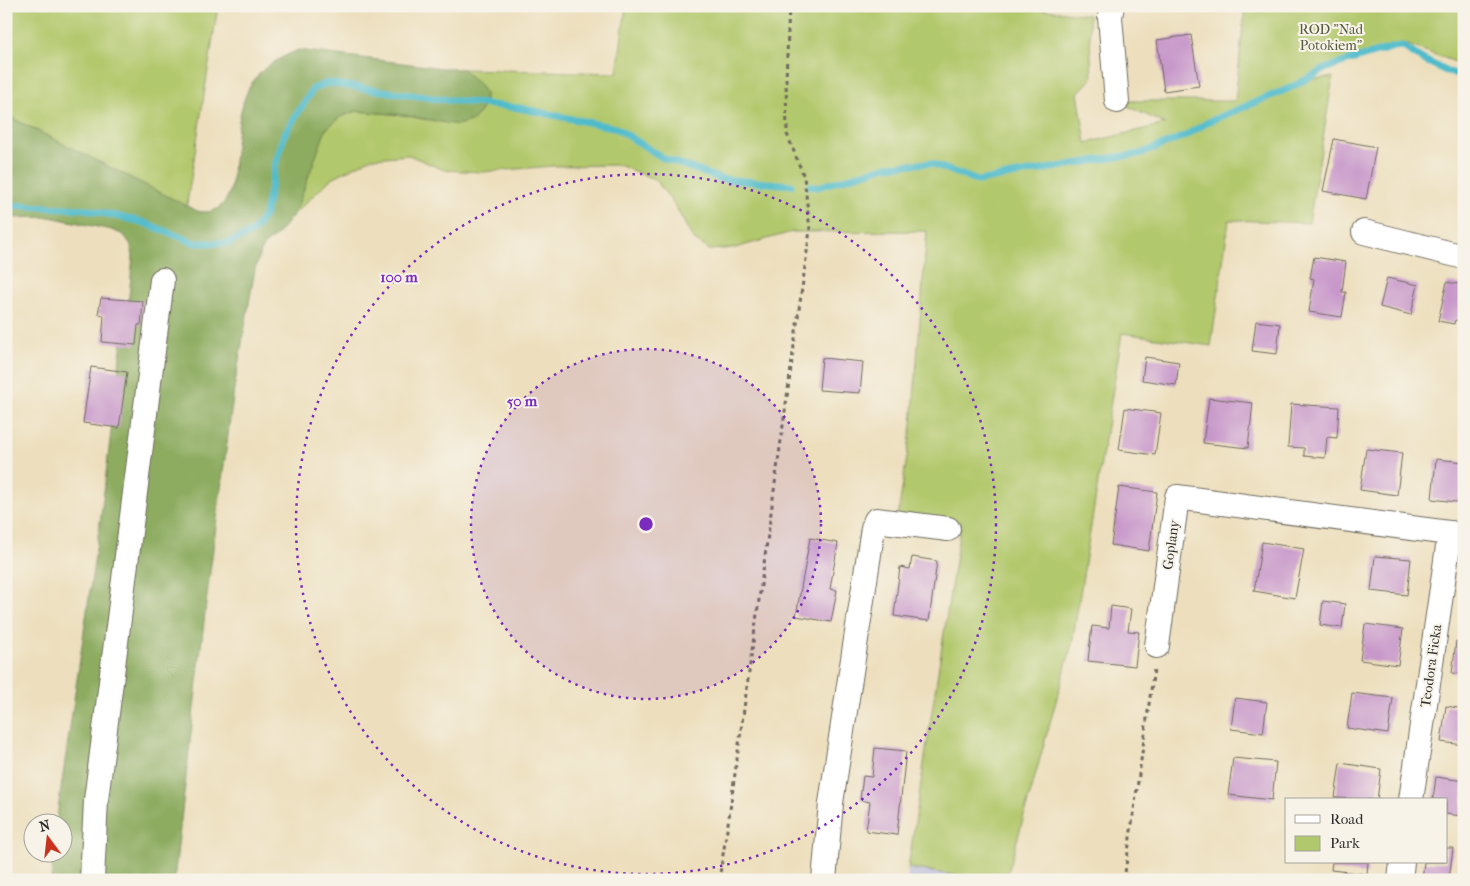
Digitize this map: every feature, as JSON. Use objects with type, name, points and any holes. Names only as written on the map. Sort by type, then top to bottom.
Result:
[{"type":"street","points":[[1112,6],[1110,17],[1117,101]]},
{"type":"street","points":[[1364,232],[1464,257]]},
{"type":"street","points":[[92,880],[96,800],[162,280]]},
{"type":"street","name":"Goplany","points":[[1157,646],[1177,497],[1457,534]]},
{"type":"street","points":[[824,880],[832,802],[873,528],[876,520],[948,529]]},
{"type":"street","name":"Teodora Ficka","points":[[1412,798],[1457,534]]},
{"type":"street","points":[[1400,880],[1402,864]]},
{"type":"path","points":[[719,880],[810,230],[804,177],[787,134],[786,80],[789,6]]},
{"type":"path","points":[[1124,880],[1157,646]]},
{"type":"shaded area","points":[[908,868],[986,880],[907,880]]},
{"type":"green space","points":[[6,6],[218,6],[186,210],[118,172],[6,115]]},
{"type":"green space","name":"ROD \"Nad Potokiem\"","points":[[626,6],[1014,6],[1089,15],[1092,78],[1078,93],[1086,143],[1165,124],[1117,101],[1235,101],[1245,6],[1464,6],[1464,65],[1402,43],[1298,81],[1333,77],[1309,223],[1229,220],[1211,346],[1122,333],[1072,644],[1006,880],[986,880],[908,868],[961,522],[898,515],[912,424],[927,231],[792,232],[735,248],[710,250],[693,239],[677,209],[656,180],[619,165],[552,166],[482,172],[444,170],[409,155],[372,158],[332,178],[295,213],[326,129],[340,117],[357,111],[403,115],[427,120],[485,93],[479,84],[462,69],[617,73]]},
{"type":"green space","points":[[298,50],[462,69],[479,84],[485,93],[485,104],[474,120],[457,125],[403,115],[356,111],[340,117],[326,129],[295,213],[277,235],[263,246],[255,269],[234,389],[208,587],[174,880],[51,880],[52,864],[72,864],[72,814],[57,814],[101,515],[133,256],[131,245],[124,235],[112,230],[50,217],[6,218],[6,115],[197,211],[207,212],[219,208],[229,193],[232,183],[240,113],[247,92],[256,77],[278,59]]},
{"type":"building","points":[[1191,35],[1199,86],[1164,91],[1157,40]]},
{"type":"building","points":[[1334,139],[1376,147],[1366,199],[1323,191]]},
{"type":"building","points":[[1464,202],[1464,225],[1458,223]]},
{"type":"building","points":[[1314,257],[1346,262],[1342,292],[1346,292],[1342,317],[1309,312],[1314,279],[1310,278]]},
{"type":"building","points":[[1387,278],[1418,285],[1411,315],[1380,307]]},
{"type":"building","points":[[1447,282],[1464,285],[1464,322],[1455,320],[1454,324],[1438,321]]},
{"type":"building","points":[[101,298],[143,301],[141,325],[138,325],[136,345],[102,342],[104,315],[98,314]]},
{"type":"building","points":[[1256,321],[1280,324],[1277,354],[1252,351]]},
{"type":"building","points":[[1145,357],[1179,362],[1176,385],[1142,380]]},
{"type":"building","points":[[822,358],[863,362],[860,393],[819,390]]},
{"type":"building","points":[[91,367],[127,372],[119,428],[83,423]]},
{"type":"building","points":[[1209,398],[1253,403],[1248,448],[1203,443]]},
{"type":"building","points":[[1291,404],[1339,407],[1337,438],[1327,437],[1325,458],[1304,456],[1304,448],[1288,447]]},
{"type":"building","points":[[1125,408],[1161,413],[1155,455],[1119,450]]},
{"type":"building","points":[[1366,449],[1402,453],[1397,495],[1360,490]]},
{"type":"building","points":[[1436,459],[1464,462],[1464,503],[1432,499]]},
{"type":"building","points":[[1119,487],[1157,492],[1149,551],[1111,545]]},
{"type":"building","points":[[810,538],[838,543],[830,589],[837,590],[831,622],[796,616]]},
{"type":"building","points":[[1262,542],[1304,549],[1295,598],[1254,591]]},
{"type":"building","points":[[1375,556],[1411,559],[1407,595],[1371,591]]},
{"type":"building","points":[[912,557],[937,561],[929,621],[894,616],[900,567],[910,569]]},
{"type":"building","points":[[1323,601],[1345,604],[1342,628],[1320,625]]},
{"type":"building","points":[[1111,606],[1131,609],[1128,631],[1139,632],[1135,666],[1088,661],[1092,626],[1109,628]]},
{"type":"building","points":[[1365,624],[1403,629],[1398,665],[1360,660]]},
{"type":"building","points":[[1456,641],[1464,642],[1464,674],[1452,673]]},
{"type":"building","points":[[1352,693],[1393,698],[1388,734],[1347,728]]},
{"type":"building","points":[[1235,698],[1267,702],[1263,733],[1231,729]]},
{"type":"building","points":[[1446,706],[1464,709],[1464,745],[1441,742]]},
{"type":"building","points":[[875,748],[906,751],[897,835],[866,831],[870,802],[860,800],[863,776],[872,777]]},
{"type":"building","points":[[1233,758],[1276,762],[1272,800],[1228,795]]},
{"type":"building","points":[[1340,763],[1381,769],[1377,798],[1335,798]]},
{"type":"building","points":[[1436,777],[1464,781],[1461,816],[1448,814],[1448,798],[1433,798]]},
{"type":"building","points":[[1448,848],[1453,848],[1449,880],[1422,880],[1424,864],[1448,864]]},
{"type":"building","points":[[1332,864],[1368,864],[1367,874],[1331,870]]},
{"type":"waterway","points":[[810,186],[818,187],[887,166],[930,163],[978,181],[1140,154],[1185,136],[1210,121],[1290,88],[1325,69],[1394,47],[1402,46],[1446,71],[1464,76]]},
{"type":"waterway","points":[[6,205],[85,209],[142,222],[195,243],[229,243],[254,231],[265,214],[276,162],[285,133],[313,89],[327,83],[519,108],[616,128],[663,158],[721,179],[791,185]]}]
